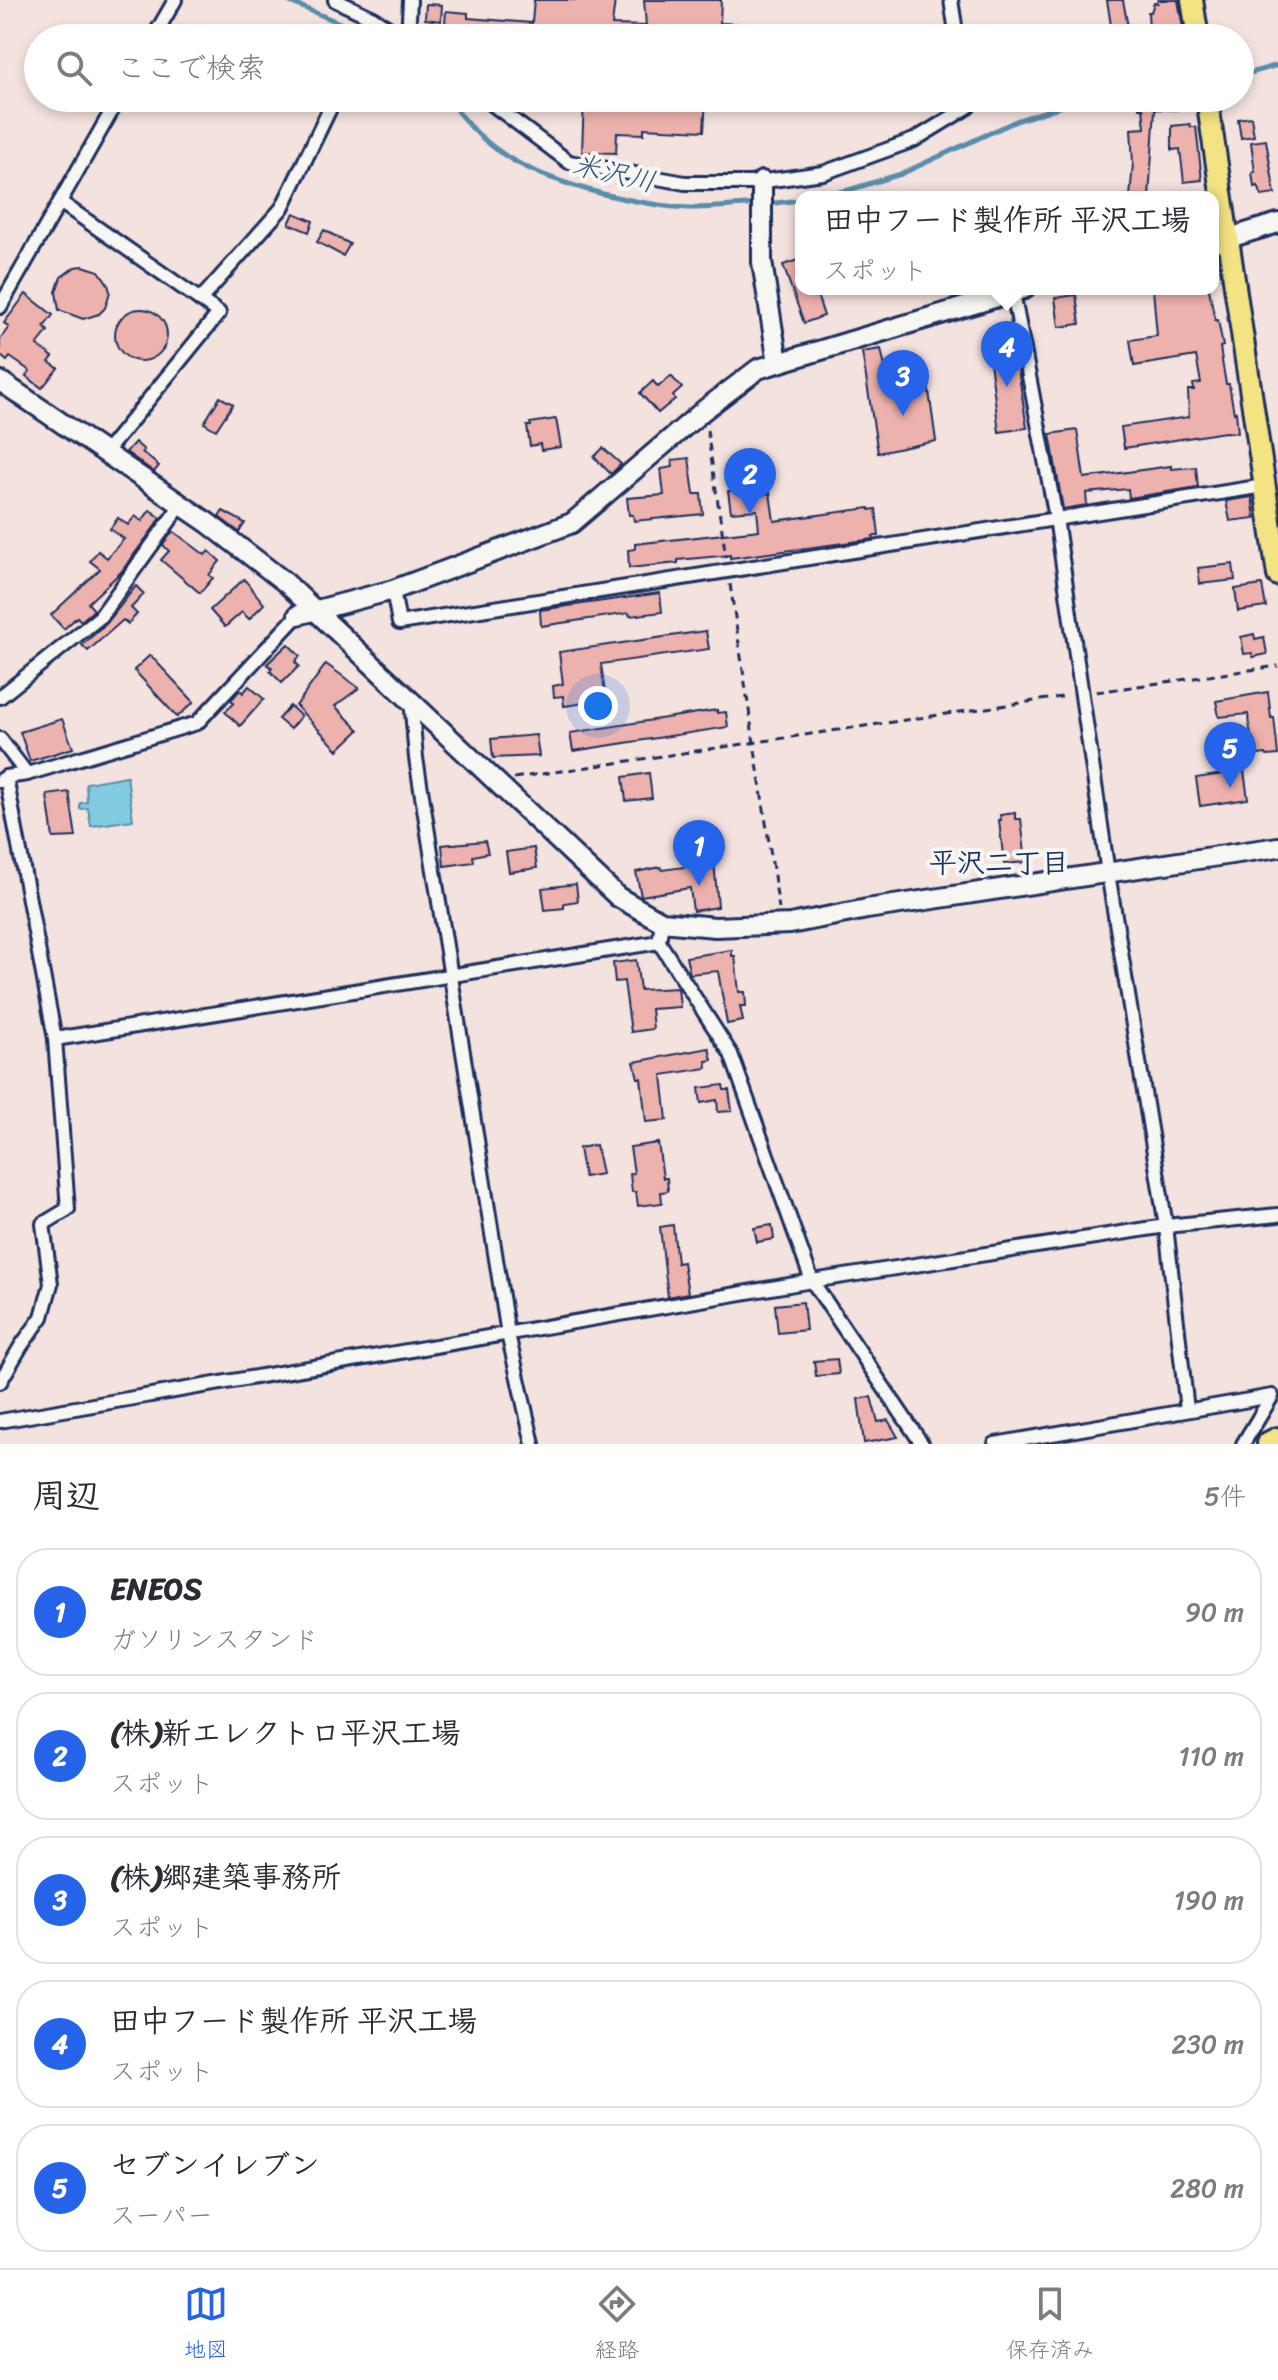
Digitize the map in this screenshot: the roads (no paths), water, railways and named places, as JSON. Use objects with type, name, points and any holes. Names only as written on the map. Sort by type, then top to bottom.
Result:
[{"type":"highway","points":[[1270,1444],[1278,1440]]},
{"type":"main road","points":[[1192,0],[1196,24]]},
{"type":"main road","points":[[1208,112],[1216,191]]},
{"type":"main road","points":[[762,181],[762,262],[778,363]]},
{"type":"main road","points":[[1219,221],[1278,575]]},
{"type":"main road","points":[[1221,241],[1278,223]]},
{"type":"main road","points":[[307,613],[393,590],[572,523],[704,410],[758,369],[1002,295]]},
{"type":"main road","points":[[0,381],[181,505],[286,583],[307,613],[411,699],[618,897],[662,922],[715,927],[781,924],[1278,847]]},
{"type":"street","points":[[161,24],[175,0]]},
{"type":"street","points":[[335,0],[383,24]]},
{"type":"street","points":[[407,24],[410,0]]},
{"type":"street","points":[[951,0],[955,24]]},
{"type":"street","points":[[370,24],[373,18]]},
{"type":"street","points":[[0,307],[111,112]]},
{"type":"street","points":[[200,300],[282,208],[328,112]]},
{"type":"street","points":[[503,112],[569,162],[685,183],[762,181],[823,173],[892,150],[960,112]]},
{"type":"street","points":[[60,202],[219,313],[105,453]]},
{"type":"street","points":[[1019,295],[1166,1226],[1187,1410]]},
{"type":"street","points":[[393,590],[399,623],[1264,486]]},
{"type":"street","points":[[0,697],[100,617],[181,505]]},
{"type":"street","points":[[0,1382],[42,1317],[51,1284],[43,1224],[68,1209],[55,1039],[3,779],[197,723],[307,613]]},
{"type":"street","points":[[411,699],[416,758],[508,1334],[533,1444]]},
{"type":"street","points":[[0,739],[27,774]]},
{"type":"street","points":[[662,922],[659,942],[731,1054],[812,1281],[922,1444]]},
{"type":"street","points":[[55,1039],[659,942]]},
{"type":"street","points":[[0,1421],[812,1281],[1166,1226],[1278,1215]]},
{"type":"street","points":[[995,1444],[1272,1396],[1243,1444]]},
{"type":"water","points":[[127,776],[133,820],[91,826],[88,808],[80,809],[80,803],[87,802],[86,783]]},
{"type":"waterway","name":"米沢川","points":[[285,0],[342,24]]},
{"type":"waterway","name":"米沢川","points":[[1254,72],[1278,65]]},
{"type":"waterway","name":"米沢川","points":[[458,112],[496,149],[553,179],[632,201],[666,206],[697,208],[756,204]]},
{"type":"waterway","name":"米沢川","points":[[844,191],[901,174],[1016,121],[1043,112]]},
{"type":"waterway","name":"米沢川","points":[[766,204],[795,201]]},
{"type":"place","name":"田中フード製作所 平沢工場","points":[[1007,387]]},
{"type":"place","name":"(株)郷建築事務所","points":[[903,416]]},
{"type":"place","name":"(株)新エレクトロ平沢工場","points":[[750,514]]},
{"type":"place","name":"セブンイレブン","points":[[1230,788]]},
{"type":"place","name":"ENEOS","points":[[699,886]]},
{"type":"district","name":"平沢二丁目","points":[[999,862]]}]
